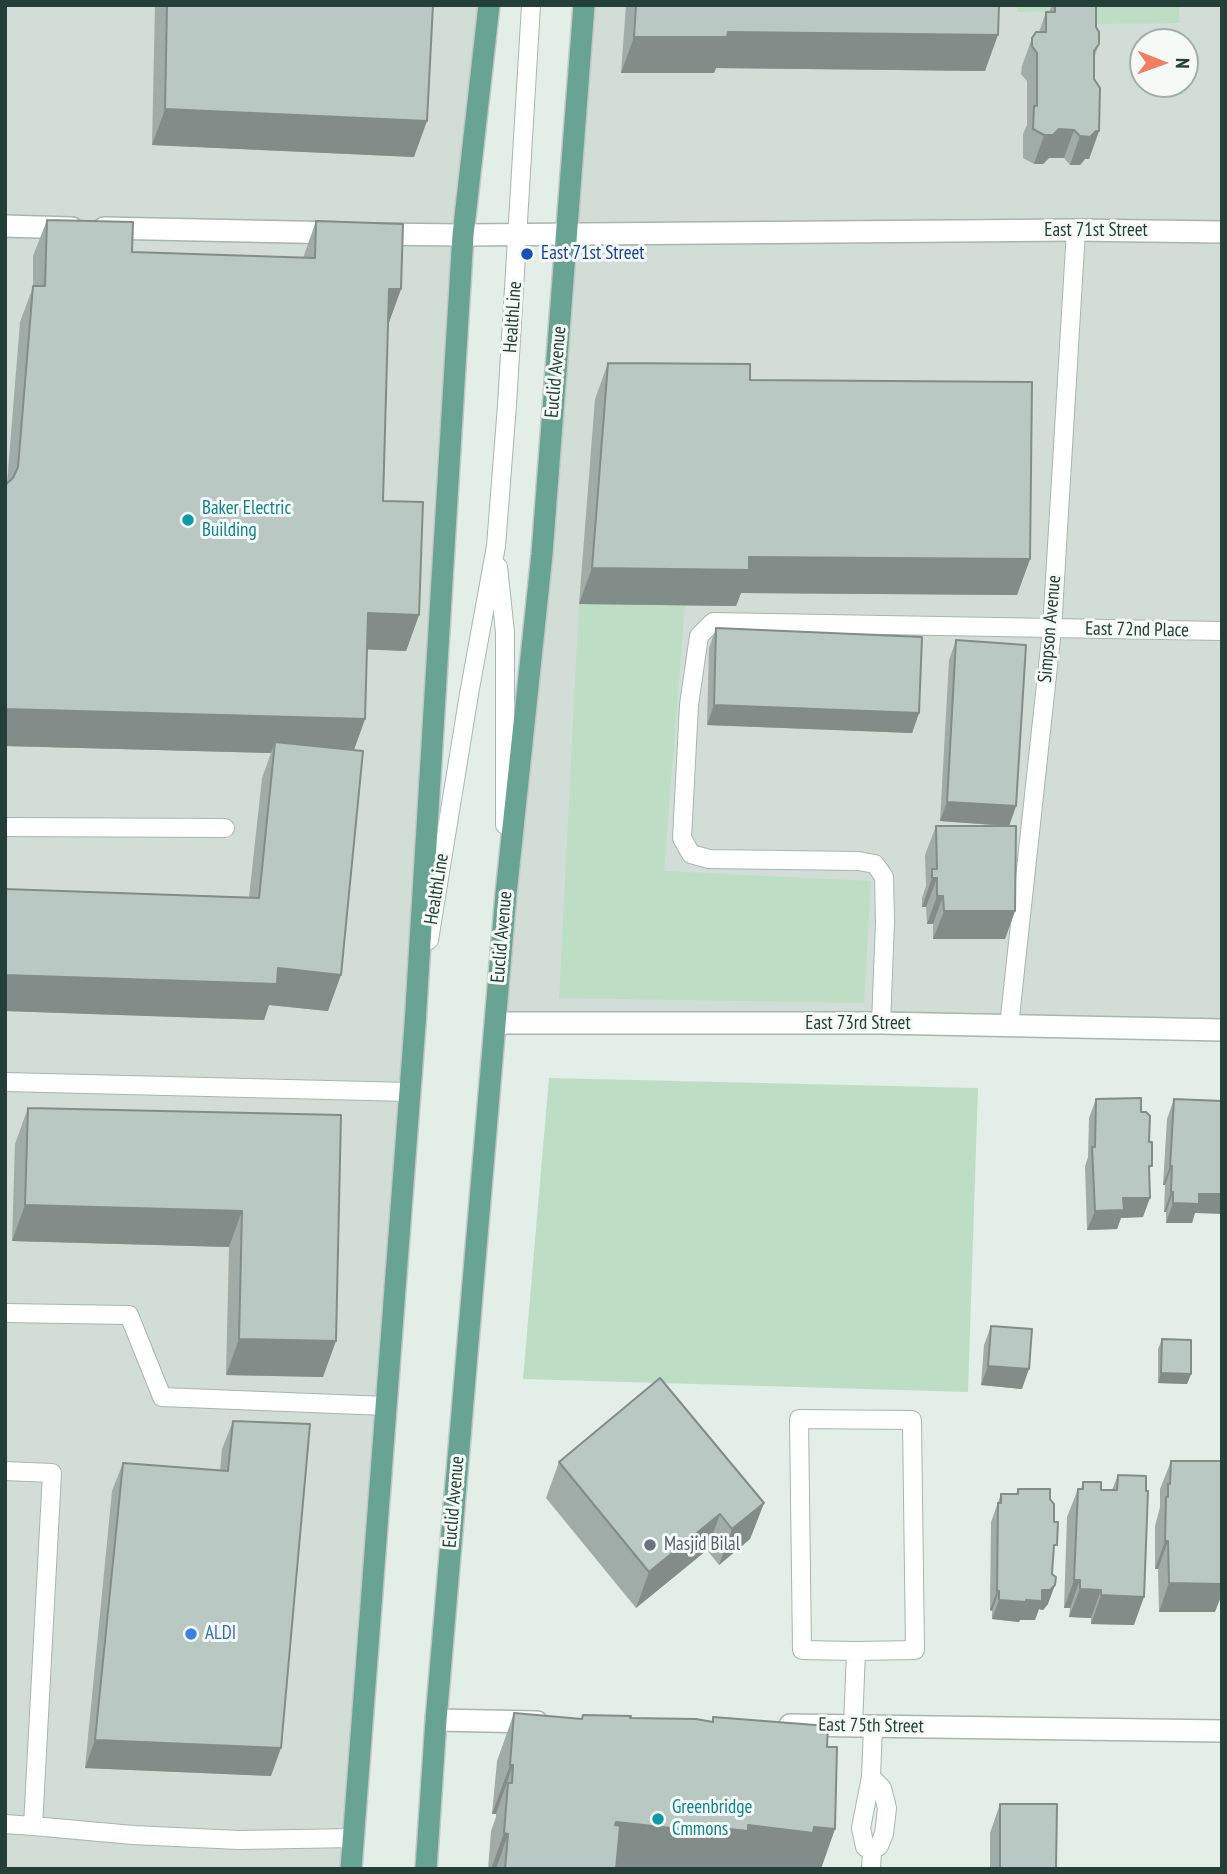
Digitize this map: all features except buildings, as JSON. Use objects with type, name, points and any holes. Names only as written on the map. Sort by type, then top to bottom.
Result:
[{"type":"main road","points":[[351,1869],[415,1025],[463,235],[489,5]]},
{"type":"main road","name":"Euclid Avenue","points":[[426,1869],[436,1720],[506,894],[542,554],[584,5]]},
{"type":"street","name":"East 71st Street","points":[[5,226],[463,235],[1076,230],[1222,232]]},
{"type":"street","name":"East 73rd Street","points":[[495,1023],[881,1023],[1222,1030]]},
{"type":"street","points":[[436,1720],[554,1722]]},
{"type":"street","name":"East 75th Street","points":[[772,1725],[1222,1731]]},
{"type":"lane","name":"HealthLine","points":[[415,1025],[468,694],[496,546],[531,5]]},
{"type":"lane","name":"Simpson Avenue","points":[[1009,1026],[1052,629],[1076,230]]},
{"type":"lane","name":"HealthLine","points":[[496,546],[505,632],[506,894]]},
{"type":"lane","name":"East 72nd Place","points":[[881,1023],[886,922],[884,877],[875,864],[858,861],[709,859],[691,854],[682,838],[689,705],[699,636],[713,622],[1222,631]]},
{"type":"lane","points":[[5,827],[225,828]]},
{"type":"lane","points":[[5,1082],[409,1092]]},
{"type":"lane","points":[[5,1312],[129,1315],[162,1397],[386,1406]]},
{"type":"lane","points":[[799,1419],[912,1420],[915,1650],[856,1651],[802,1650],[799,1419]]},
{"type":"lane","points":[[5,1471],[51,1474],[33,1826]]},
{"type":"lane","points":[[856,1651],[870,1777],[861,1828],[865,1847],[872,1860]]},
{"type":"lane","points":[[5,1824],[133,1835],[226,1839],[354,1838]]},
{"type":"shaded area","points":[[5,5],[489,5],[351,1869],[5,1869]]},
{"type":"shaded area","points":[[583,5],[1222,5],[1222,1030],[495,1023]]},
{"type":"green space","points":[[1017,5],[1179,5],[1180,23],[1095,24],[1086,11],[1017,12]]},
{"type":"green space","points":[[579,604],[685,605],[664,871],[871,881],[864,1003],[559,998]]},
{"type":"green space","points":[[549,1078],[978,1088],[968,1392],[523,1379]]},
{"type":"place","name":"East 71st Street","points":[[527,254]]},
{"type":"place","name":"Baker Electric Building","points":[[188,520]]},
{"type":"place","name":"Masjid Bilal","points":[[650,1545]]},
{"type":"place","name":"ALDI","points":[[191,1634]]},
{"type":"place","name":"Greenbridge Cmmons","points":[[658,1819]]}]
